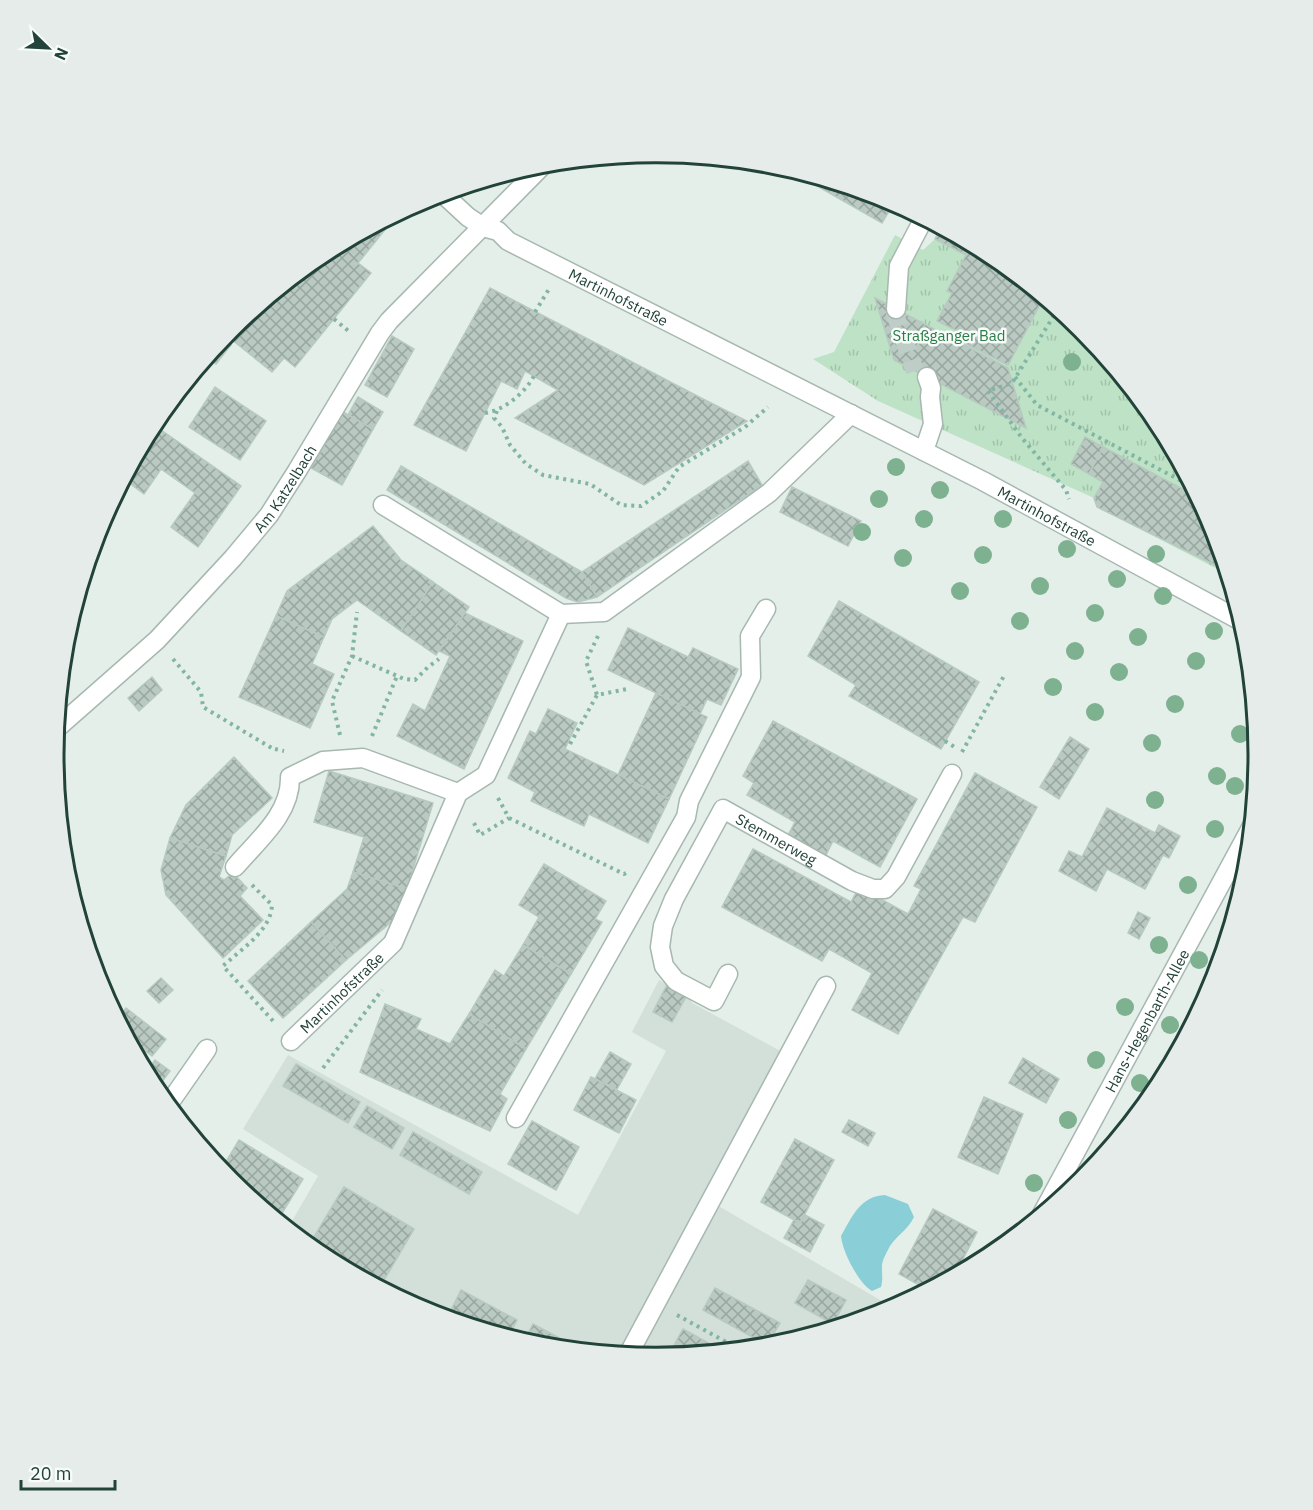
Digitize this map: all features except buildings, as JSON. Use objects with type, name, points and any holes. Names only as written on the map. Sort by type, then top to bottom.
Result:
[{"type":"street","name":"Am Katzelbach","points":[[66,720],[157,640],[233,558],[268,515],[297,471],[389,321],[533,176]]},
{"type":"street","points":[[449,200],[483,227]]},
{"type":"street","points":[[901,309],[896,284],[899,266],[920,225]]},
{"type":"street","name":"Martinhofstraße","points":[[483,227],[498,231],[508,241],[924,451],[1231,616]]},
{"type":"street","points":[[921,374],[931,388],[933,424],[924,451]]},
{"type":"street","points":[[383,505],[561,614],[604,612],[770,493],[851,414]]},
{"type":"street","points":[[516,1118],[686,817],[689,801],[751,677],[750,636],[766,609]]},
{"type":"street","points":[[235,867],[282,814],[291,791],[291,777],[323,761],[363,758],[458,794],[486,775],[561,614]]},
{"type":"street","name":"Stemmerweg","points":[[728,974],[714,1001],[676,981],[664,966],[660,947],[663,926],[674,899],[723,809],[852,882],[873,889],[885,889],[896,876],[952,774]]},
{"type":"street","name":"Martinhofstraße","points":[[291,1041],[393,943],[458,794]]},
{"type":"street","name":"Hans-Hegenbarth-Allee","points":[[1052,1195],[1241,847]]},
{"type":"street","points":[[633,1346],[826,986]]},
{"type":"street","points":[[174,1097],[207,1049]]},
{"type":"path","points":[[536,312],[546,293]]},
{"type":"path","points":[[1054,316],[1012,383],[988,391],[1022,438],[1066,490],[1078,533]]},
{"type":"path","points":[[485,413],[497,411],[513,400],[534,376]]},
{"type":"path","points":[[1015,377],[1037,405],[1180,480]]},
{"type":"path","points":[[497,411],[494,418],[502,427],[510,445],[526,464],[543,475],[590,484],[621,505],[641,506],[663,491],[685,462],[745,427],[768,407]]},
{"type":"path","points":[[341,741],[332,701],[352,656],[357,612]]},
{"type":"path","points":[[570,744],[597,695],[586,662],[603,624],[604,612]]},
{"type":"path","points":[[157,640],[201,692],[203,707],[275,749],[291,777]]},
{"type":"path","points":[[352,656],[397,676],[415,680],[440,659]]},
{"type":"path","points":[[952,774],[1005,674]]},
{"type":"path","points":[[363,758],[397,676]]},
{"type":"path","points":[[597,695],[627,690]]},
{"type":"path","points":[[945,741],[962,752]]},
{"type":"path","points":[[458,794],[480,835],[509,818],[624,874],[663,858]]},
{"type":"path","name":"Martinhofstraße","points":[[235,867],[272,905],[271,915],[266,926],[223,966],[291,1041]]},
{"type":"path","points":[[656,1303],[728,1343]]},
{"type":"shaded area","points":[[659,980],[689,996],[692,1003],[788,1055],[710,1201],[883,1302],[847,1316],[772,1336],[695,1346],[618,1346],[541,1336],[503,1327],[466,1316],[395,1286],[360,1268],[296,1225],[292,1221],[318,1176],[243,1129],[288,1055],[578,1215],[666,1051],[632,1032]]},
{"type":"green space","name":"Straßganger Bad","points":[[937,234],[953,242],[1017,285],[1075,336],[1102,365],[1149,426],[1169,459],[1203,528],[1218,570],[1097,507],[1094,498],[878,401],[813,359],[834,352],[895,235],[923,250]]},
{"type":"water","points":[[885,1195],[908,1204],[914,1217],[890,1246],[882,1263],[881,1287],[872,1291],[862,1282],[852,1266],[844,1250],[841,1236],[863,1203],[876,1196]]},
{"type":"tunnel","points":[[896,309],[895,314],[915,371]]}]
